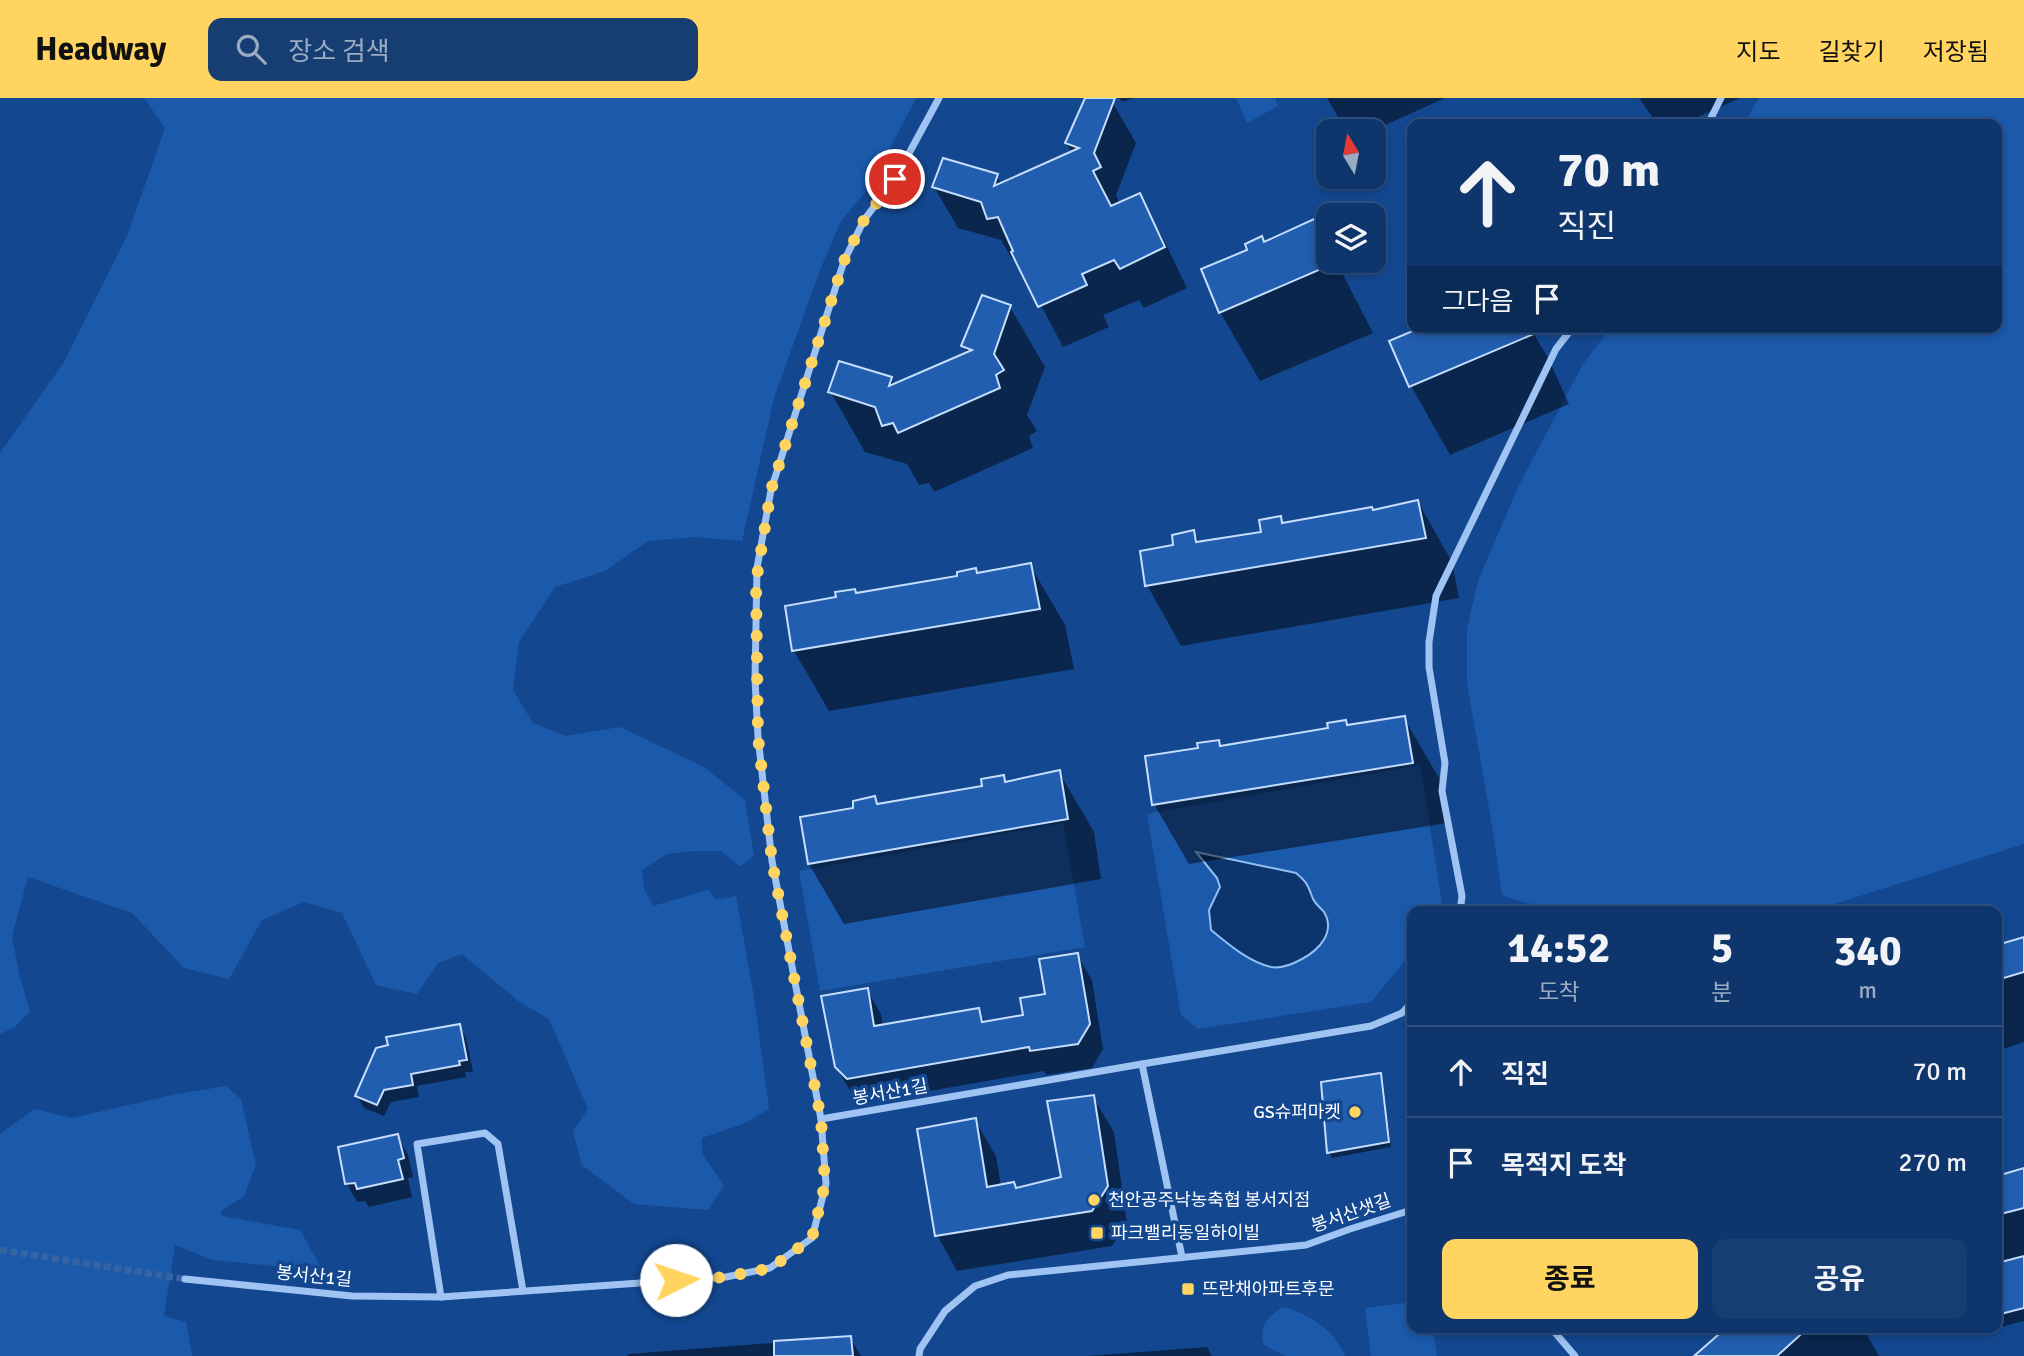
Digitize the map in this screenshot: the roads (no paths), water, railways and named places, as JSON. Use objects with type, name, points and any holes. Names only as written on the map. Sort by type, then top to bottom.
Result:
[{"type":"street","points":[[821,1119],[772,861],[755,679],[757,568],[771,490],[844,261],[864,220],[895,179],[939,98]]},
{"type":"street","points":[[1710,119],[1721,98]]},
{"type":"street","points":[[1461,906],[1462,896],[1442,791],[1445,763],[1429,667],[1429,642],[1436,596],[1556,349],[1568,333]]},
{"type":"street","name":"봉서산1길","points":[[185,1279],[352,1296],[441,1297],[726,1277],[771,1268],[812,1238],[825,1184],[821,1119],[1371,1026],[1402,1013],[1407,1008]]},
{"type":"street","points":[[1142,1064],[1182,1257]]},
{"type":"street","points":[[441,1297],[417,1144],[485,1133],[498,1144],[523,1291]]},
{"type":"street","name":"봉서산샛길","points":[[919,1356],[920,1349],[945,1311],[975,1286],[1008,1275],[1306,1245],[1350,1228],[1407,1212]]},
{"type":"street","points":[[1555,1333],[1574,1356]]},
{"type":"tunnel","points":[[0,1250],[185,1279]]},
{"type":"place","name":"GS슈퍼마켓","points":[[1355,1112]]},
{"type":"place","name":"천안공주낙농축협 봉서지점","points":[[1094,1200]]},
{"type":"place","name":"파크밸리동일하이빌","points":[[1097,1233]]},
{"type":"place","name":"뜨란채아파트후문","points":[[1188,1289]]}]
